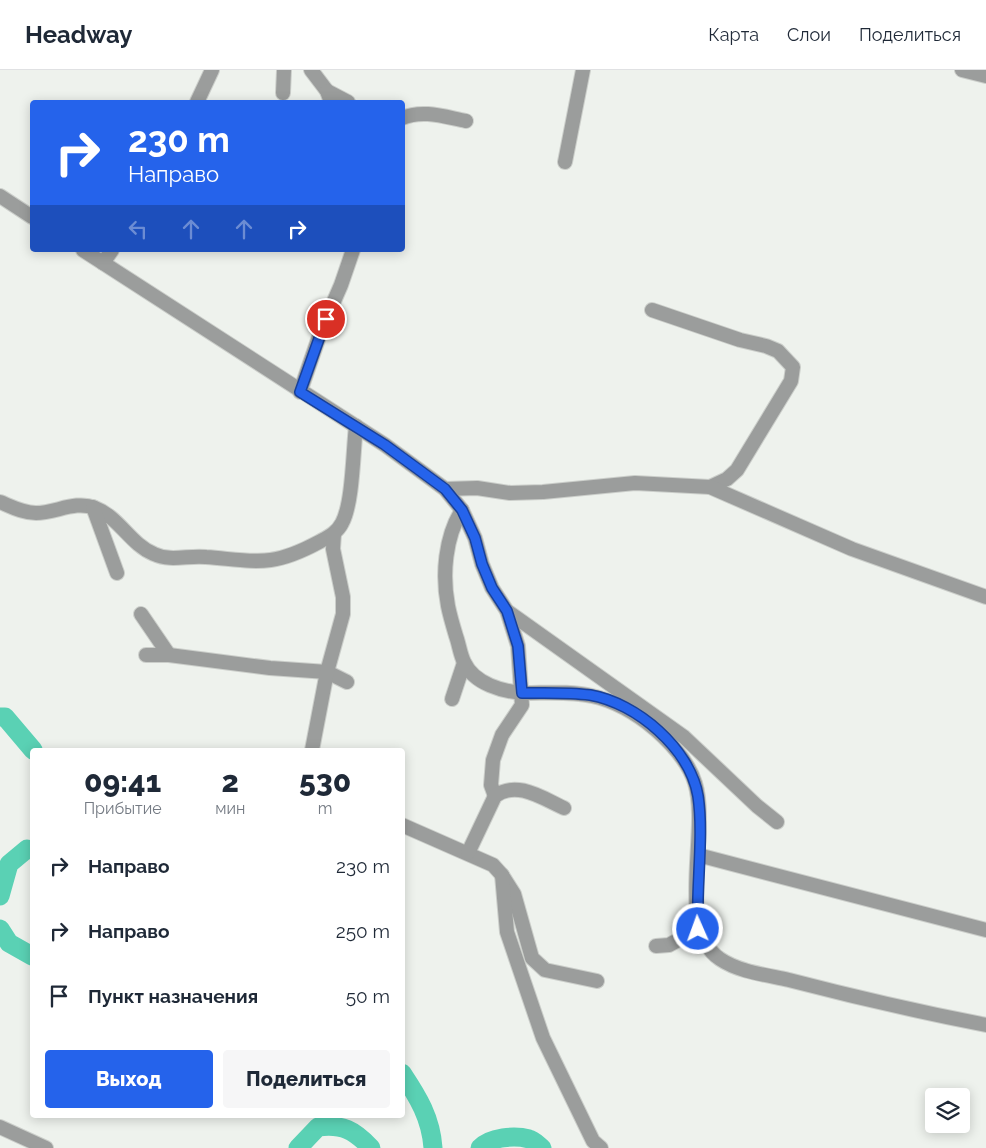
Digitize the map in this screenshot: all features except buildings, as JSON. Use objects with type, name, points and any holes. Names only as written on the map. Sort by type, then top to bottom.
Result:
[{"type":"street","points":[[198,100],[212,70]]},
{"type":"street","points":[[283,93],[284,70]]},
{"type":"street","points":[[311,70],[329,97]]},
{"type":"street","points":[[565,162],[583,70]]},
{"type":"street","points":[[962,70],[986,76]]},
{"type":"street","points":[[405,117],[423,113],[466,121]]},
{"type":"street","points":[[1,200],[30,216]]},
{"type":"street","points":[[86,252],[300,392],[356,426],[445,489],[462,510],[475,538],[482,564],[492,588],[507,611],[518,646],[522,705],[502,735],[493,760],[491,785],[495,796]]},
{"type":"street","points":[[103,263],[111,252]]},
{"type":"street","points":[[300,392],[321,331],[341,285],[352,252]]},
{"type":"street","points":[[652,310],[740,340],[766,346],[778,351],[793,367],[791,381],[737,470],[727,479],[710,487]]},
{"type":"street","points":[[0,502],[25,513],[38,513],[68,506],[93,507],[106,513],[135,543],[154,554],[174,560],[187,557],[207,557],[223,560],[268,562],[302,551],[334,534],[342,523],[348,503],[356,426]]},
{"type":"street","points":[[445,489],[477,488],[510,493],[543,492],[634,483],[710,487],[852,550],[986,597]]},
{"type":"street","points":[[93,507],[116,573]]},
{"type":"street","points":[[462,510],[451,533],[445,590],[449,614],[464,663],[488,685],[522,693],[591,696],[617,704],[656,730],[685,762],[695,783],[699,809],[698,929],[709,948],[720,959],[737,967],[859,998],[986,1025]]},
{"type":"street","points":[[312,748],[327,672],[342,614],[343,598],[333,549],[334,534]]},
{"type":"street","points":[[507,611],[684,736],[757,806],[777,822]]},
{"type":"street","points":[[141,614],[169,656]]},
{"type":"street","points":[[146,655],[327,672],[347,682]]},
{"type":"street","points":[[452,699],[464,663]]},
{"type":"street","points":[[468,853],[495,796],[504,790],[526,790],[564,808]]},
{"type":"street","points":[[405,827],[468,853],[493,866],[502,875],[514,894],[532,958],[545,970],[597,981]]},
{"type":"street","points":[[698,855],[986,930]]},
{"type":"street","points":[[502,875],[507,932],[543,1038],[593,1141],[601,1148]]},
{"type":"street","points":[[656,946],[669,945],[698,929]]},
{"type":"street","points":[[0,1128],[46,1148]]},
{"type":"waterway","points":[[0,717],[5,717],[31,748]]},
{"type":"waterway","points":[[0,896],[9,864],[27,849],[30,850]]},
{"type":"waterway","points":[[0,929],[9,943],[30,955]]},
{"type":"waterway","points":[[405,1078],[427,1117],[433,1148]]},
{"type":"waterway","points":[[298,1148],[318,1127],[327,1126],[348,1130],[371,1148]]},
{"type":"waterway","points":[[480,1148],[484,1144],[496,1139],[517,1137],[534,1141],[542,1148]]},
{"type":"route","points":[[326,319],[300,392],[385,445],[445,489],[462,510],[475,538],[482,564],[492,588],[507,611],[518,646],[522,693],[591,696],[617,704],[638,716],[656,730],[685,762],[695,783],[699,809],[696,894],[698,929]]}]
